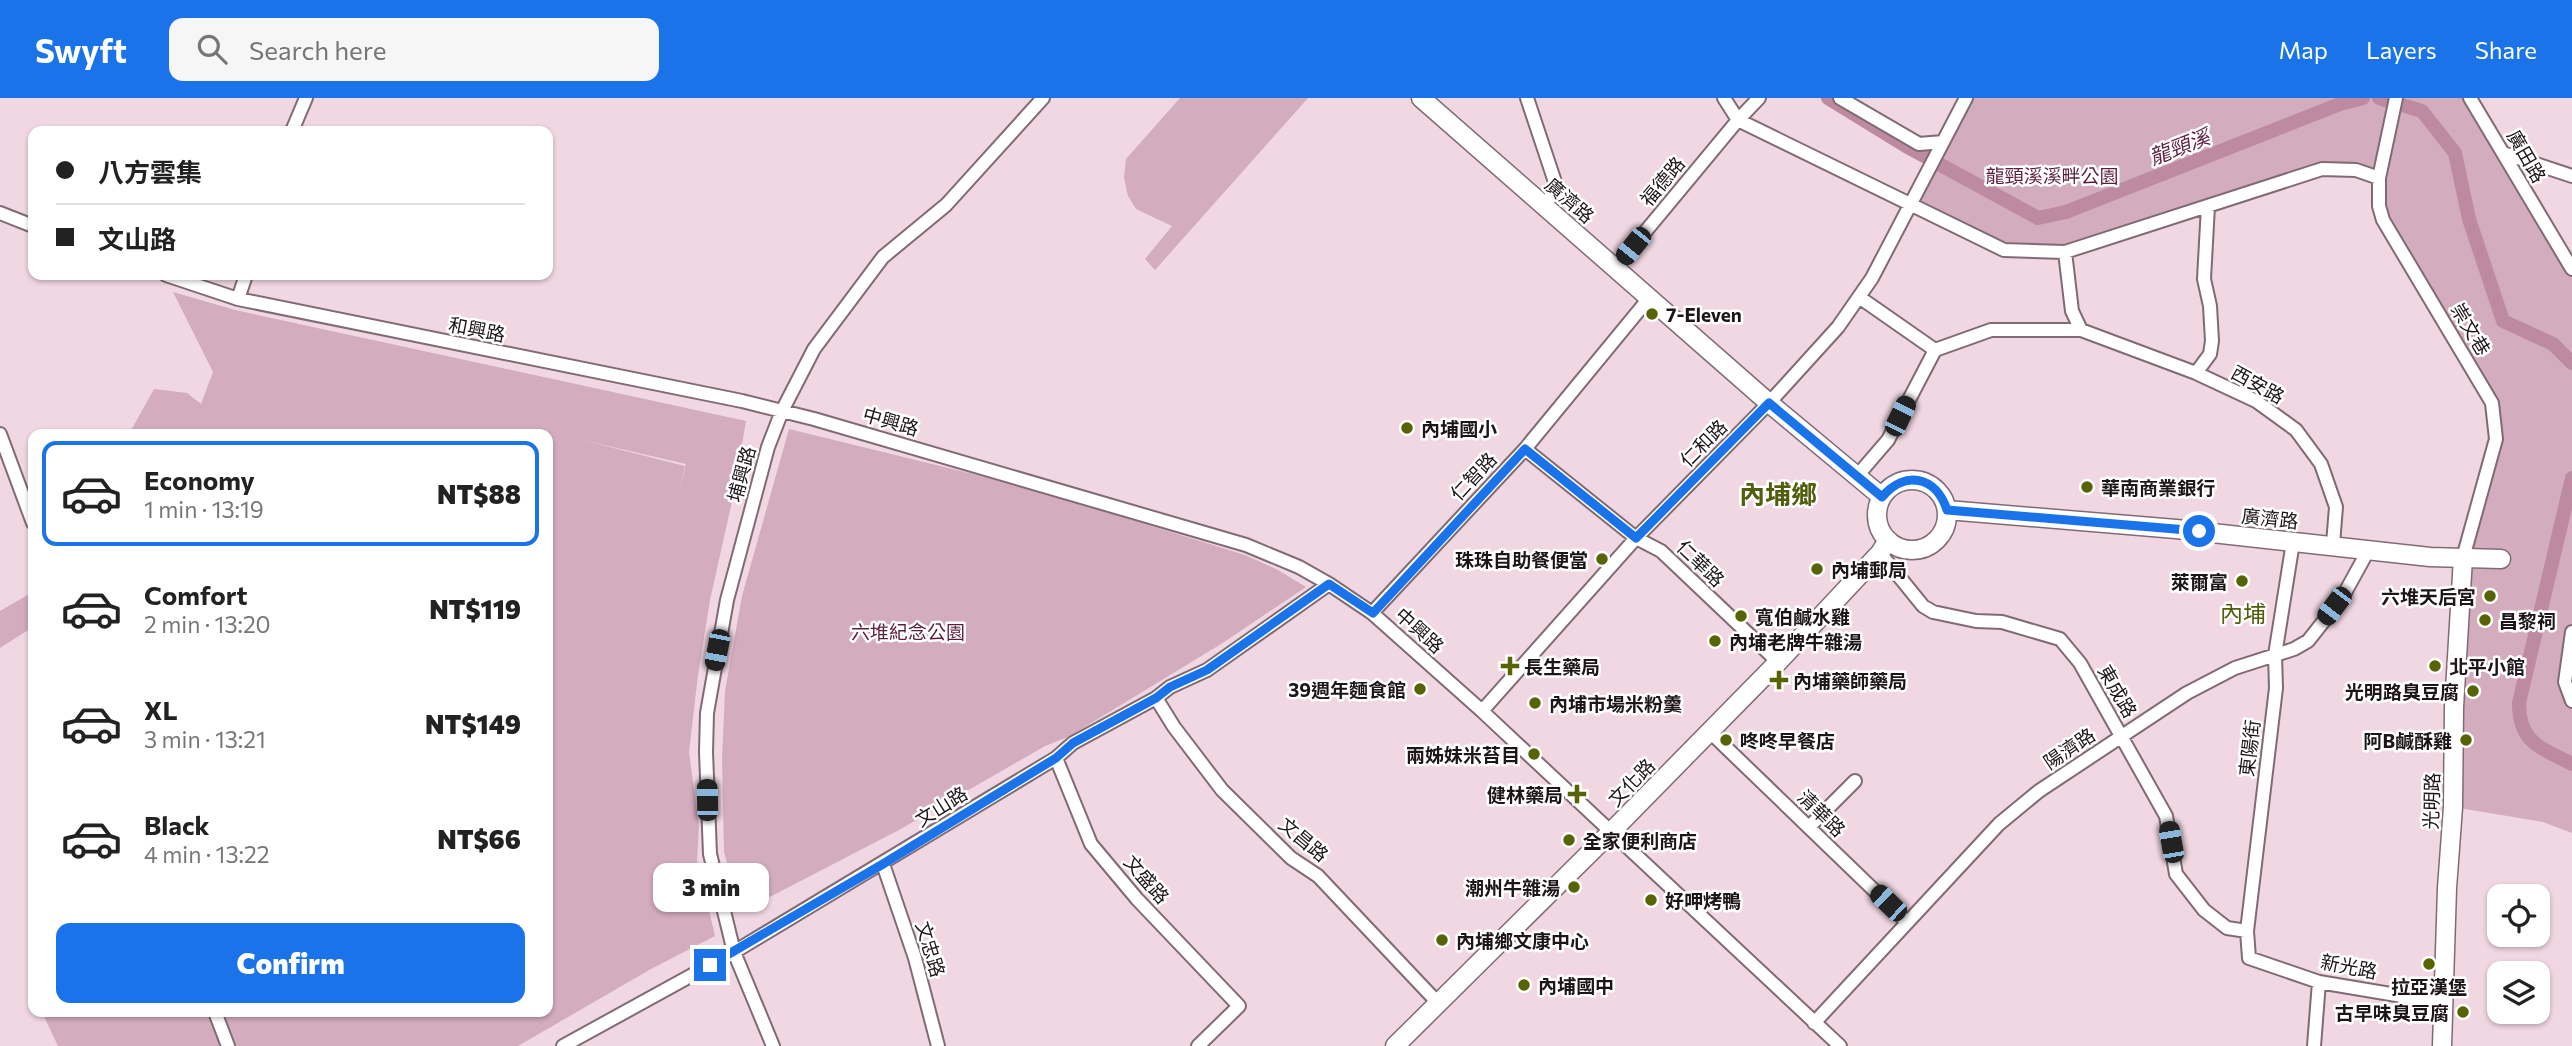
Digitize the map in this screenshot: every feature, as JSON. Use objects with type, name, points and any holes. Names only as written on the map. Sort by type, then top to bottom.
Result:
[{"type":"main road","name":"廣濟路","points":[[1421,98],[1769,403],[1882,497]]},
{"type":"main road","points":[[1901,482],[1925,482],[1936,489],[1947,510],[1943,531],[1928,546],[1907,550],[1884,546],[1878,508],[1882,497],[1890,488],[1901,482]]},
{"type":"main road","name":"廣濟路","points":[[1947,510],[2176,528],[2430,557],[2501,559]]},
{"type":"main road","name":"文化路","points":[[1395,1046],[1778,662],[1884,546]]},
{"type":"main road","name":"光明路","points":[[2442,1046],[2455,694],[2463,558]]},
{"type":"street","points":[[294,126],[306,98]]},
{"type":"street","name":"埔興路","points":[[773,1046],[734,952],[710,854],[707,713],[727,600],[768,447],[782,411],[814,349],[883,257],[946,205],[1043,98]]},
{"type":"street","points":[[1527,98],[1556,185],[1546,206]]},
{"type":"street","points":[[1724,98],[1738,120],[2004,250],[2065,252],[2322,169],[2356,170],[2379,178]]},
{"type":"street","name":"福德路","points":[[1616,267],[1759,98]]},
{"type":"street","points":[[1840,98],[1919,144],[1942,144],[1966,98]]},
{"type":"street","name":"崇文巷","points":[[2396,98],[2379,178],[2379,206],[2383,220],[2492,403],[2496,439],[2463,558]]},
{"type":"street","name":"廣田路","points":[[2470,98],[2572,269]]},
{"type":"street","name":"仁和路","points":[[1482,711],[1636,538],[1769,403],[1839,327],[1872,278],[1942,144]]},
{"type":"street","points":[[2503,153],[2572,176]]},
{"type":"street","points":[[2196,373],[2210,354],[2212,341],[2210,306],[2204,279],[2208,206]]},
{"type":"street","points":[[0,213],[28,224]]},
{"type":"street","points":[[2065,252],[2072,311],[2081,330]]},
{"type":"street","name":"和興路","points":[[181,280],[238,299],[782,411]]},
{"type":"street","points":[[238,299],[244,280]]},
{"type":"street","name":"仁智路","points":[[1373,613],[1525,449],[1650,297]]},
{"type":"street","points":[[1857,476],[1888,440],[1935,350],[1860,297]]},
{"type":"street","name":"西安路","points":[[1935,350],[1992,330],[2081,330],[2196,373],[2256,401],[2296,430],[2320,464],[2336,507],[2333,544]]},
{"type":"street","name":"中興路","points":[[782,411],[1246,545],[1329,584],[1373,613],[1482,711],[1840,1046]]},
{"type":"street","points":[[0,434],[28,510]]},
{"type":"street","name":"仁華路","points":[[1525,449],[1636,538],[1661,551],[1778,662]]},
{"type":"street","name":"東陽街","points":[[2249,958],[2247,932],[2276,688],[2275,655],[2293,542]]},
{"type":"street","name":"東成路","points":[[1884,546],[1923,606],[1933,612],[1976,621],[2002,622],[2060,639],[2080,663],[2166,817],[2176,874],[2204,910],[2227,928],[2247,932]]},
{"type":"street","name":"陽濟路","points":[[1814,1023],[1999,824],[2039,791],[2188,693],[2223,674],[2294,649],[2308,641],[2342,598],[2369,549]]},
{"type":"street","name":"文山路","points":[[562,1046],[734,952],[1056,758],[1073,743],[1156,698],[1170,687],[1207,670],[1329,584]]},
{"type":"street","points":[[2572,632],[2565,682],[2572,701]]},
{"type":"street","name":"文昌路","points":[[1156,698],[1174,727],[1223,790],[1291,858],[1318,876],[1438,1003]]},
{"type":"street","name":"清華路","points":[[1709,731],[1907,922]]},
{"type":"street","name":"文盛路","points":[[1056,758],[1091,844],[1136,899],[1239,1006],[1202,1045]]},
{"type":"street","points":[[1808,827],[1854,780]]},
{"type":"street","name":"文忠路","points":[[883,864],[915,958],[938,1046]]},
{"type":"street","name":"新光路","points":[[2249,958],[2319,982],[2444,1003]]},
{"type":"street","points":[[2314,1046],[2319,982]]},
{"type":"street","points":[[217,1017],[228,1046]]},
{"type":"green space","points":[[1180,98],[1308,98],[1155,270],[1145,259],[1172,226],[1136,209],[1128,196],[1124,178],[1126,159]]},
{"type":"green space","name":"龍頸溪溪畔公園","points":[[1966,98],[2470,98],[2572,268],[2572,632],[2568,654],[2572,701],[2572,833],[2543,822],[2453,807],[2459,560],[2496,439],[2492,403],[2383,220],[2379,178],[2322,169],[2065,252],[2004,250],[1910,204]]},
{"type":"green space","points":[[173,292],[235,310],[746,421],[733,497],[710,600],[689,752],[699,826],[697,860],[715,936],[651,969],[518,1046],[58,1046],[44,1017],[553,1017],[553,429],[132,429],[154,389],[187,393],[201,404],[213,372]],"holes":[[[582,440],[686,464],[678,498],[685,466]]]},
{"type":"green space","name":"六堆紀念公園","points":[[789,429],[1022,486],[1245,555],[1306,587],[1221,644],[1070,736],[1045,746],[899,830],[741,912],[724,852],[722,759],[725,691],[742,596]]},
{"type":"green space","points":[[28,595],[28,630],[0,648],[0,611]]},
{"type":"waterway","name":"龍頸溪","points":[[1828,98],[1906,146],[2038,218],[2066,212],[2340,104],[2363,98]]},
{"type":"waterway","name":"龍頸溪","points":[[2379,98],[2422,111],[2455,153],[2469,219],[2503,321],[2553,344],[2572,363]]},
{"type":"waterway","name":"龍頸溪","points":[[2572,478],[2519,703],[2520,716],[2527,735],[2541,748],[2572,764]]},
{"type":"place","name":"7-Eleven","points":[[1652,314]]},
{"type":"place","name":"內埔國小","points":[[1407,428]]},
{"type":"place","name":"華南商業銀行","points":[[2087,487]]},
{"type":"place","name":"珠珠自助餐便當","points":[[1602,559]]},
{"type":"place","name":"內埔郵局","points":[[1817,569]]},
{"type":"place","name":"萊爾富","points":[[2242,581]]},
{"type":"place","name":"六堆天后宮","points":[[2490,596]]},
{"type":"place","name":"寬伯鹹水雞","points":[[1741,616]]},
{"type":"place","name":"昌黎祠","points":[[2485,620]]},
{"type":"place","name":"內埔老牌牛雜湯","points":[[1715,641]]},
{"type":"place","name":"長生藥局","points":[[1510,666]]},
{"type":"place","name":"北平小館","points":[[2435,666]]},
{"type":"place","name":"內埔藥師藥局","points":[[1779,680]]},
{"type":"place","name":"39週年麵食館","points":[[1420,689]]},
{"type":"place","name":"光明路臭豆腐","points":[[2473,691]]},
{"type":"place","name":"內埔市場米粉羹","points":[[1535,703]]},
{"type":"place","name":"咚咚早餐店","points":[[1726,740]]},
{"type":"place","name":"阿B鹹酥雞","points":[[2466,740]]},
{"type":"place","name":"兩姊妹米苔目","points":[[1534,754]]},
{"type":"place","name":"健林藥局","points":[[1577,794]]},
{"type":"place","name":"全家便利商店","points":[[1569,840]]},
{"type":"place","name":"潮州牛雜湯","points":[[1574,887]]},
{"type":"place","name":"好呷烤鴨","points":[[1651,900]]},
{"type":"place","name":"內埔鄉文康中心","points":[[1442,940]]},
{"type":"place","name":"拉亞漢堡","points":[[2429,964]]},
{"type":"place","name":"內埔國中","points":[[1524,985]]},
{"type":"place","name":"古早味臭豆腐","points":[[2463,1012]]},
{"type":"district","name":"內埔鄉","points":[[1778,493]]},
{"type":"district","name":"內埔","points":[[2243,613]]},
{"type":"route","points":[[710,965],[883,864],[1056,758],[1073,743],[1156,698],[1170,687],[1207,670],[1329,584],[1373,613],[1525,449],[1636,538],[1769,403],[1882,497],[1890,488],[1913,480],[1925,482],[1936,489],[1947,510],[2199,531]]}]
